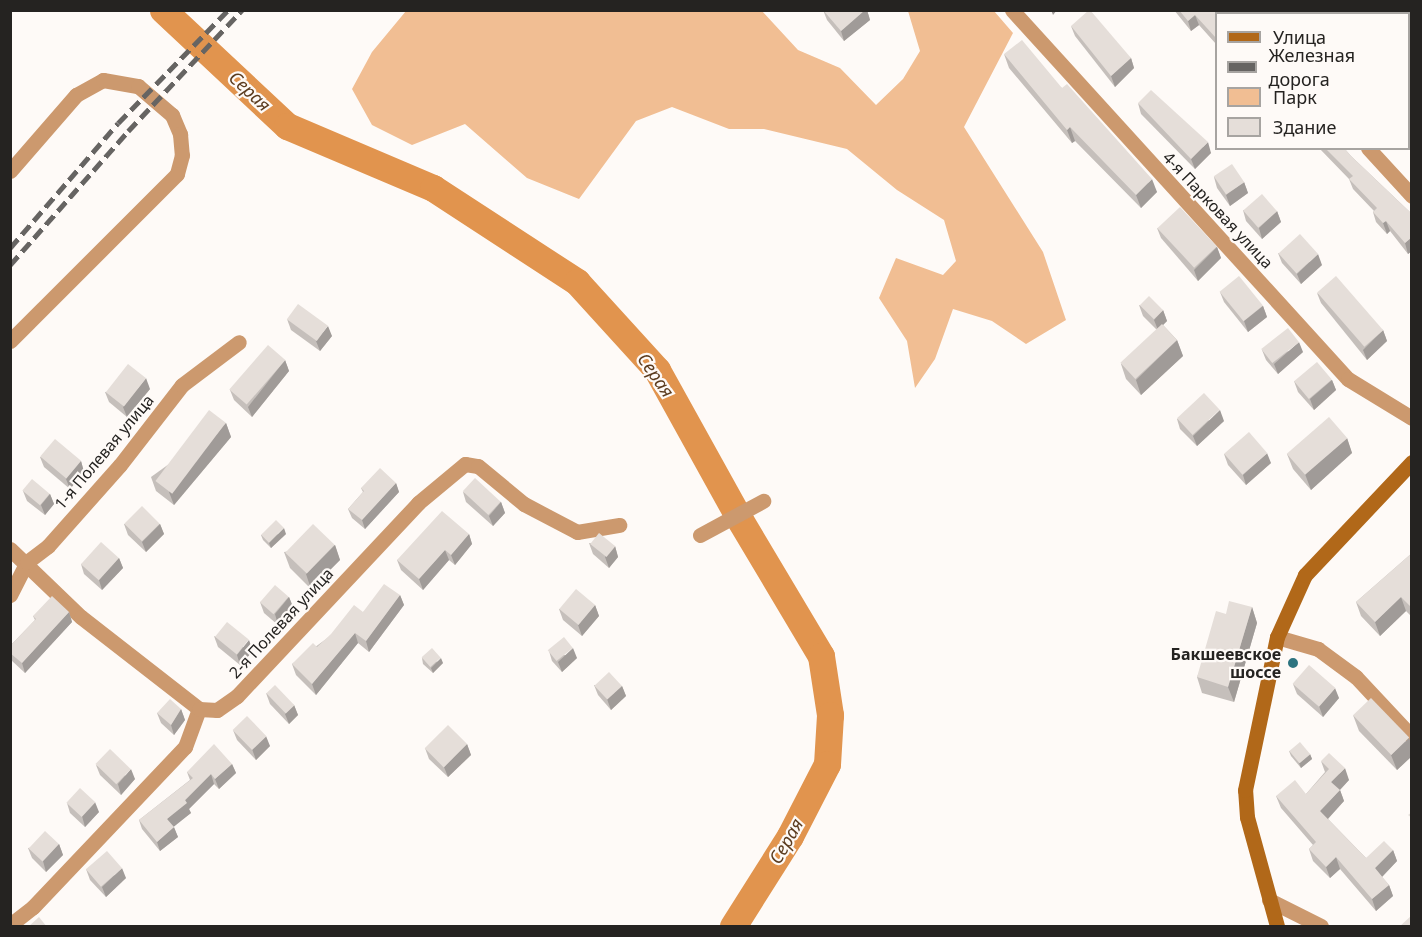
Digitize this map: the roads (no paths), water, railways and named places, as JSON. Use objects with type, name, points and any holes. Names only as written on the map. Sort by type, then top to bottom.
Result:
[{"type":"street","name":"4-я Парковая улица","points":[[1011,10],[1348,379],[1412,418]]},
{"type":"street","points":[[10,171],[76,95],[103,80],[127,81],[138,86],[172,115],[180,134],[182,155],[177,174],[10,341]]},
{"type":"street","points":[[1370,150],[1412,196]]},
{"type":"street","name":"1-я Полевая улица","points":[[10,595],[27,562],[48,546],[113,473],[182,385],[239,342]]},
{"type":"street","points":[[1277,927],[1247,817],[1245,790],[1277,637],[1305,575],[1412,462]]},
{"type":"street","name":"2-я Полевая улица","points":[[199,709],[217,710],[237,696],[418,503],[465,464],[478,466],[524,504],[577,532],[619,525]]},
{"type":"street","points":[[700,535],[763,501]]},
{"type":"street","points":[[10,549],[27,562],[81,617],[199,709],[185,747],[33,907],[10,925]]},
{"type":"street","points":[[1277,637],[1318,649],[1356,677],[1412,737]]},
{"type":"street","points":[[1269,900],[1321,927]]},
{"type":"waterway","name":"Серая","points":[[163,10],[287,126],[433,188],[577,282],[657,370],[740,520],[821,656],[830,715],[827,764],[790,836],[733,926]]},
{"type":"railway","points":[[10,248],[118,123],[228,10]]},
{"type":"railway","points":[[10,265],[128,131],[242,10]]},
{"type":"place","name":"Бакшеевское шоссе","points":[[1293,663]]}]
